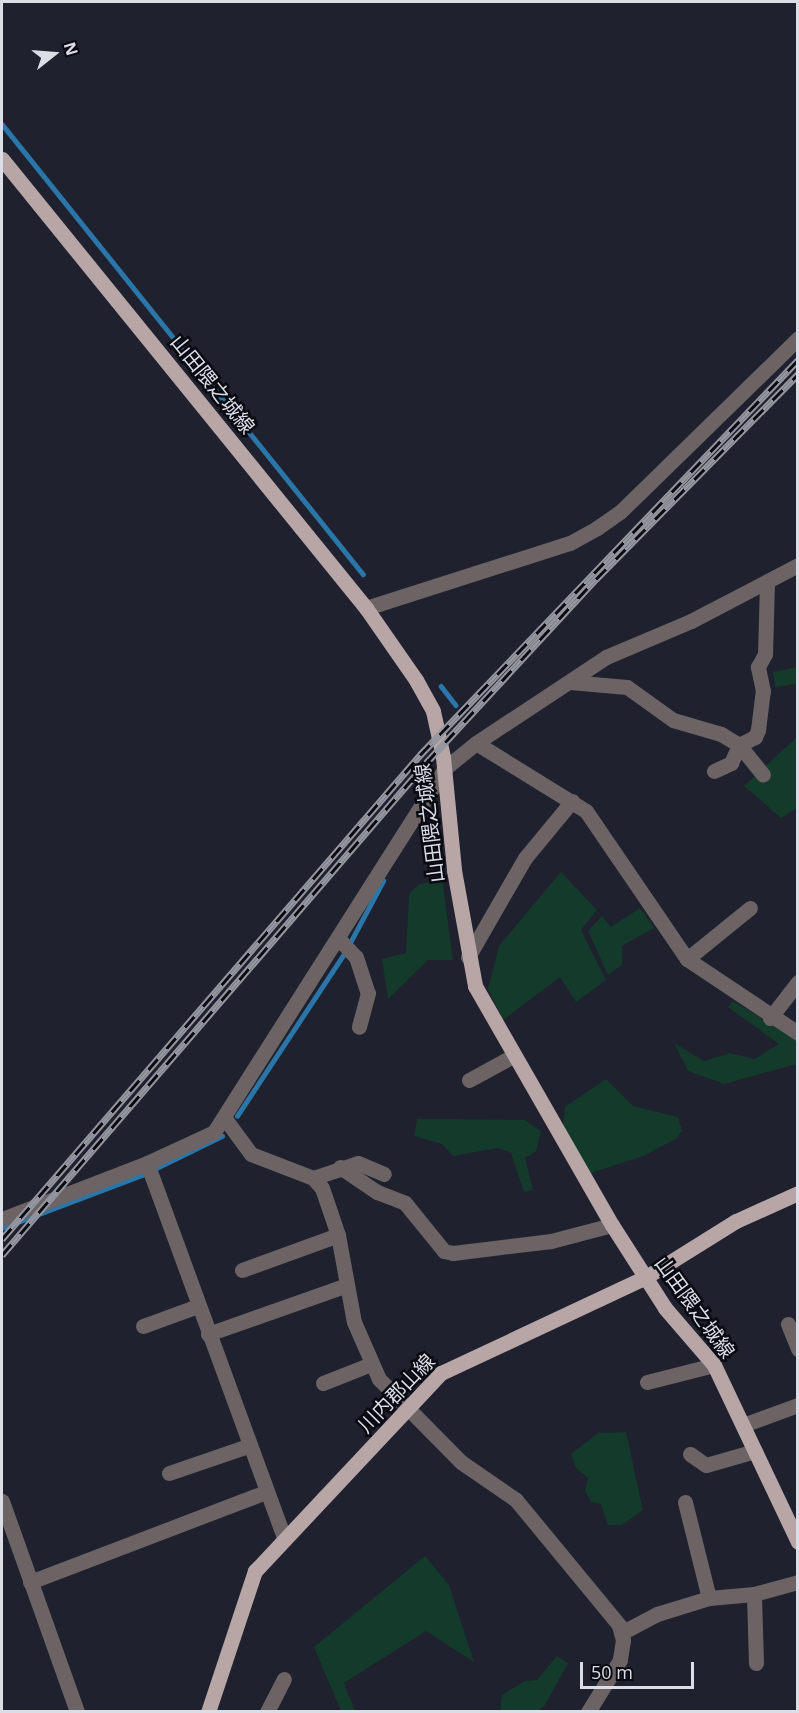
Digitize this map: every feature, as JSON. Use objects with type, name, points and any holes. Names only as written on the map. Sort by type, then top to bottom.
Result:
[{"type":"main road","name":"山田隈之城線","points":[[2,159],[366,608],[433,711],[444,769],[468,957],[475,986],[513,1056],[612,1224],[665,1308],[714,1365],[798,1542]]},
{"type":"main road","name":"川内郡山線","points":[[208,1712],[247,1587],[284,1538],[409,1411],[428,1385],[455,1364],[646,1277],[736,1221],[798,1193]]},
{"type":"street","points":[[366,608],[560,547],[597,528],[620,512],[798,338]]},
{"type":"street","points":[[2,1219],[149,1169],[196,1143],[226,1120],[345,945],[444,769],[476,743],[606,657],[767,584],[798,565]]},
{"type":"street","points":[[714,771],[731,762],[739,745],[755,737],[758,730],[763,692],[758,667],[765,654],[767,584]]},
{"type":"street","points":[[570,682],[627,687],[673,720],[721,734],[739,745],[763,775]]},
{"type":"street","points":[[476,743],[572,801],[612,845],[687,959],[770,1018],[798,1033]]},
{"type":"street","points":[[468,957],[525,858],[572,801]]},
{"type":"street","points":[[687,959],[750,908]]},
{"type":"street","points":[[345,945],[368,993],[359,1027]]},
{"type":"street","points":[[770,1018],[798,982]]},
{"type":"street","points":[[469,1080],[513,1056]]},
{"type":"street","points":[[226,1120],[251,1154],[313,1178],[322,1188],[338,1235],[354,1322],[371,1364],[409,1411],[461,1462],[527,1512],[621,1633],[620,1660],[588,1712]]},
{"type":"street","points":[[313,1178],[340,1167],[358,1163],[384,1174]]},
{"type":"street","points":[[340,1167],[377,1192],[405,1203],[444,1251],[453,1253],[551,1240],[612,1224]]},
{"type":"street","points":[[149,1169],[248,1446],[284,1538]]},
{"type":"street","points":[[242,1270],[338,1235]]},
{"type":"street","points":[[208,1334],[347,1285]]},
{"type":"street","points":[[143,1326],[198,1306]]},
{"type":"street","points":[[788,1324],[798,1349]]},
{"type":"street","points":[[323,1383],[371,1364]]},
{"type":"street","points":[[647,1382],[714,1365]]},
{"type":"street","points":[[743,1425],[798,1405]]},
{"type":"street","points":[[169,1473],[248,1446]]},
{"type":"street","points":[[690,1454],[706,1465],[755,1450]]},
{"type":"street","points":[[30,1582],[266,1492]]},
{"type":"street","points":[[2,1501],[76,1712]]},
{"type":"street","points":[[685,1502],[709,1598]]},
{"type":"street","points":[[621,1633],[657,1614],[709,1598],[754,1594],[798,1582]]},
{"type":"street","points":[[754,1594],[756,1663]]},
{"type":"street","points":[[267,1712],[284,1679]]},
{"type":"green space","points":[[797,667],[797,684],[775,687],[773,672]]},
{"type":"green space","points":[[797,737],[797,808],[781,818],[744,786]]},
{"type":"green space","points":[[561,872],[597,910],[581,930],[606,980],[576,1002],[560,977],[503,1020],[488,989],[499,946]]},
{"type":"green space","points":[[442,878],[453,960],[428,960],[388,999],[382,959],[406,953],[409,894],[418,885]]},
{"type":"green space","points":[[640,908],[654,928],[622,946],[622,965],[608,975],[588,931],[602,916],[611,927]]},
{"type":"green space","points":[[733,1001],[797,1040],[797,1064],[724,1084],[688,1071],[674,1043],[704,1061],[730,1053],[754,1059],[779,1044],[728,1007]]},
{"type":"green space","points":[[606,1079],[633,1106],[678,1117],[682,1131],[676,1139],[641,1157],[588,1174],[563,1128],[565,1107]]},
{"type":"green space","points":[[417,1119],[525,1120],[541,1131],[536,1151],[525,1158],[533,1190],[524,1192],[511,1153],[498,1148],[453,1156],[442,1144],[414,1136]]},
{"type":"green space","points":[[626,1432],[643,1510],[622,1525],[608,1525],[601,1504],[591,1502],[585,1491],[588,1478],[576,1468],[571,1454],[598,1433]]},
{"type":"green space","points":[[425,1556],[449,1585],[474,1662],[426,1631],[344,1683],[355,1711],[341,1711],[314,1647]]},
{"type":"green space","points":[[557,1656],[568,1663],[545,1705],[538,1711],[500,1711],[502,1695],[525,1681],[537,1680]]},
{"type":"waterway","points":[[2,124],[363,574]]},
{"type":"waterway","points":[[441,686],[456,705]]},
{"type":"waterway","points":[[237,1116],[344,954],[383,881]]},
{"type":"waterway","points":[[2,1228],[142,1175],[222,1136]]},
{"type":"railway","points":[[2,1239],[420,755],[798,360]]},
{"type":"railway","points":[[2,1255],[426,763],[596,579],[798,374]]}]
